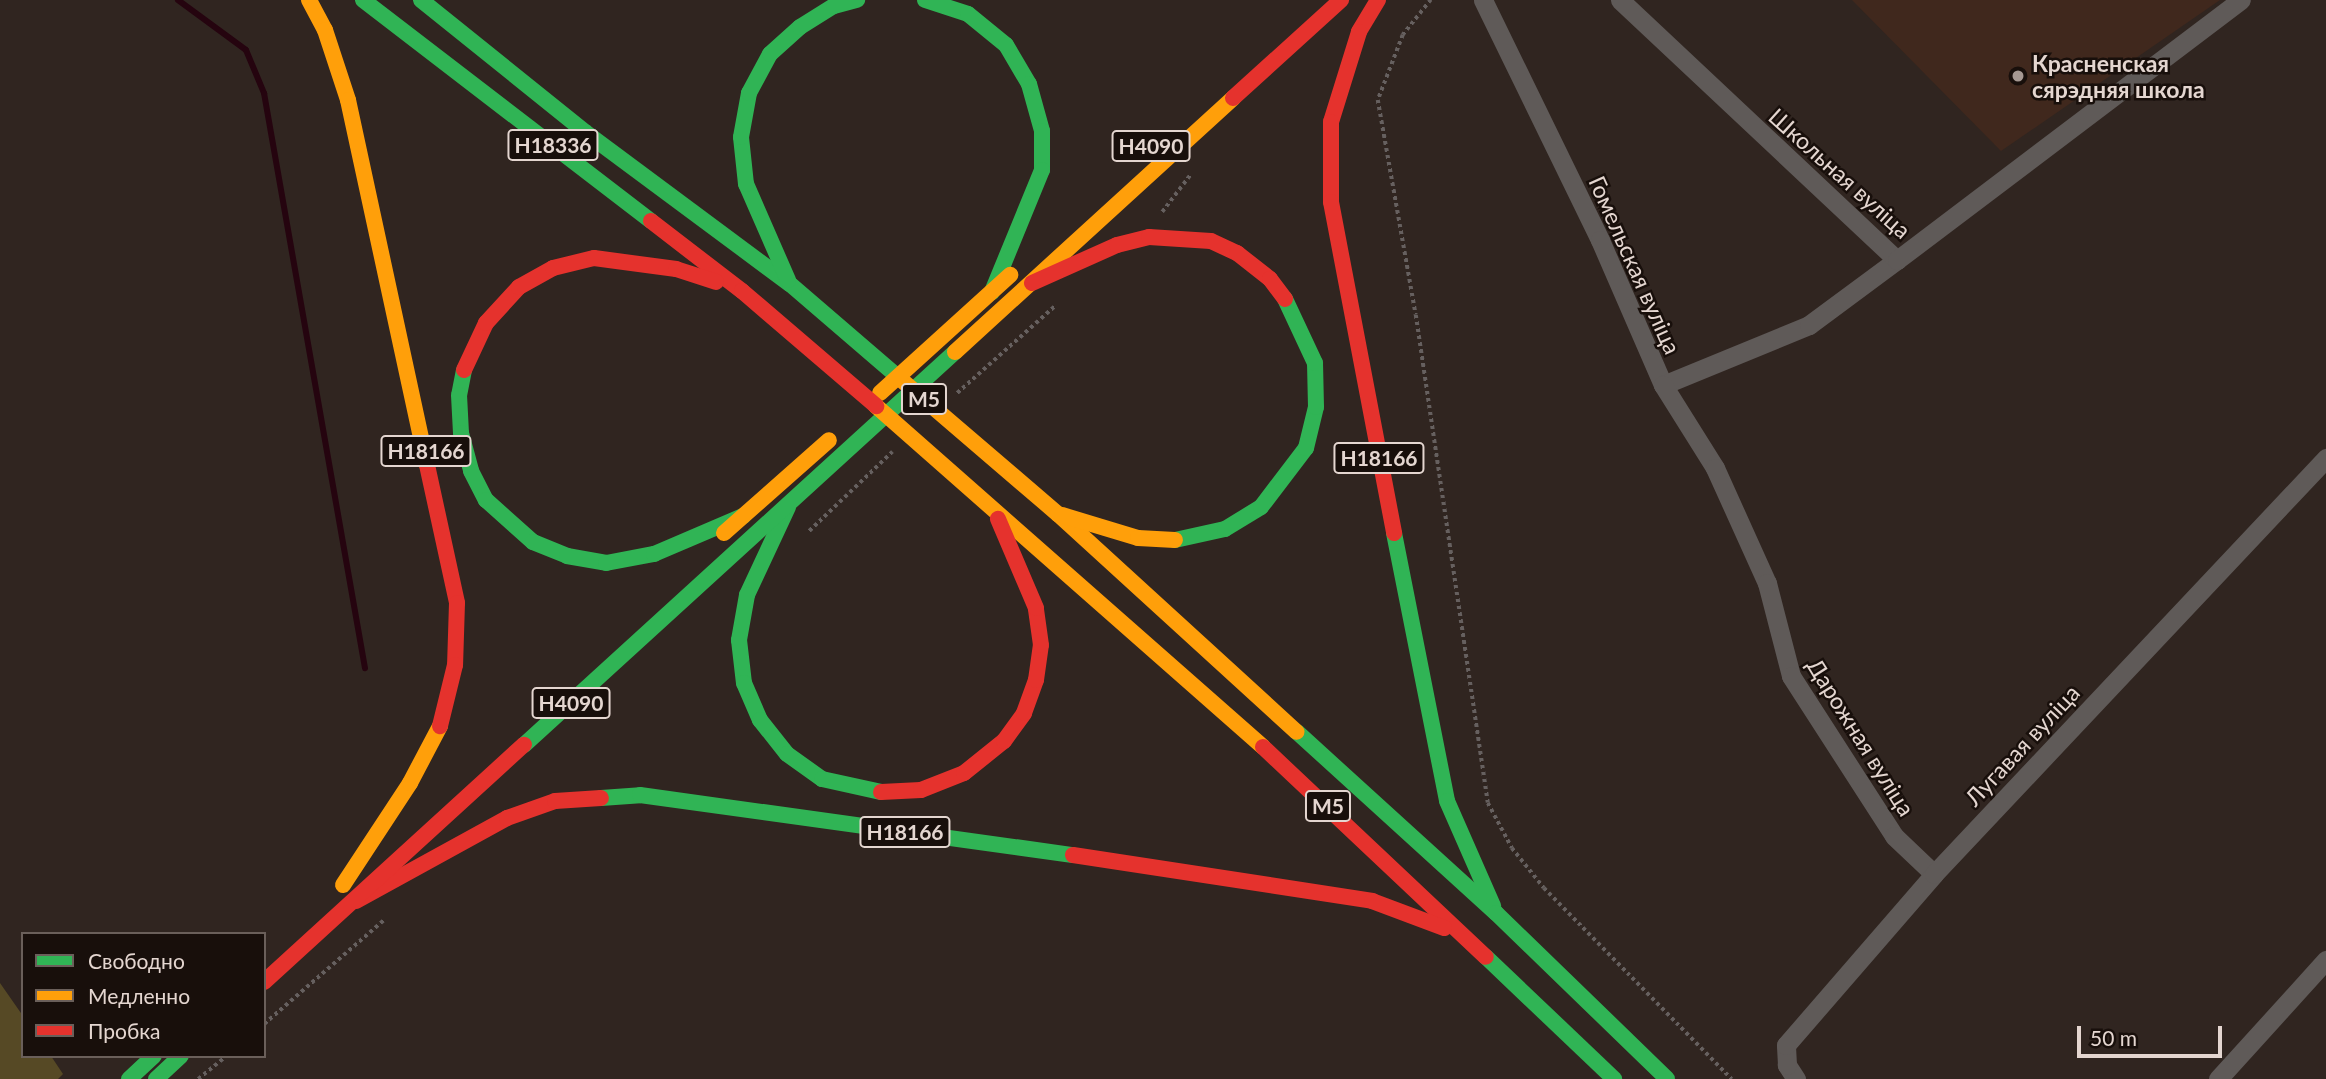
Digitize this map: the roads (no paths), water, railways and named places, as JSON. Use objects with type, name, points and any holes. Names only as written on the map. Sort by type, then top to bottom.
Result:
[{"type":"main road","name":"Н18166","points":[[309,0],[325,30],[348,100],[457,603],[455,664],[441,723],[410,783],[338,889],[394,838]]},
{"type":"main road","name":"Н18336","points":[[363,0],[742,291]]},
{"type":"main road","name":"Н18336","points":[[421,0],[585,132],[790,284]]},
{"type":"main road","points":[[790,284],[746,184],[741,137],[749,93],[770,54],[800,27],[834,6],[858,0]]},
{"type":"main road","points":[[925,0],[968,14],[1006,45],[1029,84],[1042,131],[1042,170],[992,292]]},
{"type":"main road","name":"Н4090","points":[[266,980],[789,507],[1341,0]]},
{"type":"main road","name":"Н18166","points":[[1378,0],[1359,32],[1331,122],[1331,202],[1436,755],[1447,801],[1496,913]]},
{"type":"main road","name":"Н18166","points":[[1032,284],[1117,245],[1149,237],[1211,240],[1237,253],[1270,279],[1295,312],[1315,363],[1316,407],[1306,448],[1261,507],[1225,529],[1179,540],[1138,538],[1058,514]]},
{"type":"main road","name":"Н18166","points":[[742,291],[676,269],[594,258],[553,268],[519,287],[486,323],[466,360],[458,395],[461,433],[471,471],[486,500],[533,542],[567,556],[606,563],[654,554],[743,516]]},
{"type":"main road","points":[[702,554],[1022,264]]},
{"type":"main road","name":"М5","points":[[790,284],[1058,514],[1496,913],[1667,1079]]},
{"type":"main road","name":"М5","points":[[742,291],[989,502],[1321,799],[1614,1079]]},
{"type":"main road","name":"Н18166","points":[[789,507],[747,595],[739,640],[744,683],[760,720],[786,754],[822,779],[868,793],[921,790],[964,773],[1004,741],[1024,713],[1036,680],[1041,645],[1036,608],[1016,554],[989,502]]},
{"type":"main road","name":"Н18166","points":[[356,901],[507,818],[555,801],[640,796],[1242,878],[1371,901],[1424,918],[1468,940]]},
{"type":"main road","points":[[129,1079],[152,1058]]},
{"type":"main road","points":[[156,1079],[179,1058]]},
{"type":"street","name":"Гомельская вуліца","points":[[1483,0],[1600,240],[1663,385],[1809,325],[1897,260]]},
{"type":"street","name":"Школьная вуліца","points":[[1620,0],[1897,260],[2241,0]]},
{"type":"street","name":"Дарожная вуліца","points":[[1663,385],[1715,468],[1768,583],[1791,676],[1894,836],[1934,874]]},
{"type":"street","name":"Лугавая вуліца","points":[[1796,1079],[1787,1065],[1786,1045],[1934,874],[2326,458]]},
{"type":"street","points":[[2218,1079],[2326,960]]},
{"type":"waterway","points":[[178,0],[246,50],[264,93],[365,668]]},
{"type":"place","name":"Красненская сярэдняя школа","points":[[2018,76]]}]
